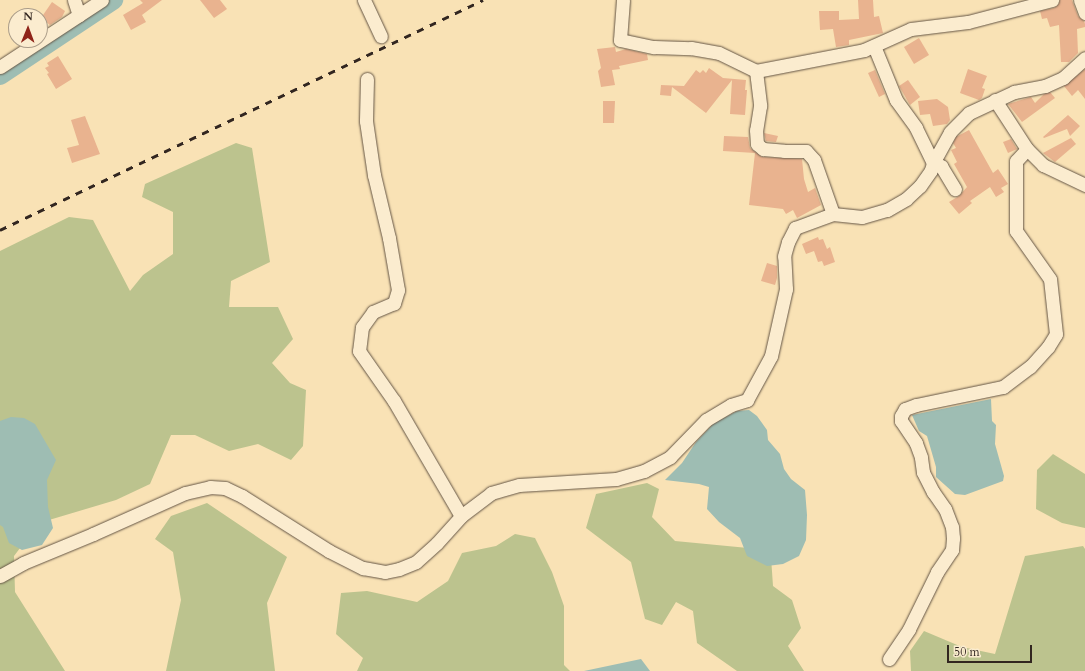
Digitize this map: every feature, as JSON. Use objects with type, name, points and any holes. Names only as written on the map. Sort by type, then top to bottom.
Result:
[{"type":"street","points":[[74,0],[79,15]]},
{"type":"street","points":[[0,67],[102,0]]},
{"type":"street","points":[[364,0],[381,36]]},
{"type":"street","points":[[623,0],[620,40],[654,47],[691,48],[719,53],[756,71],[864,50],[911,29],[968,22],[1052,0]]},
{"type":"street","points":[[1080,0],[1085,13]]},
{"type":"street","points":[[874,46],[896,100],[916,128],[933,162],[941,166],[955,188]]},
{"type":"street","points":[[0,576],[23,563],[185,493],[210,487],[225,488],[242,496],[329,551],[363,568],[384,572],[399,569],[416,562],[437,543],[461,516],[491,493],[519,485],[616,479],[644,471],[670,457],[706,420],[731,405],[747,400],[772,356],[786,289],[784,256],[788,242],[795,228],[833,214],[862,217],[888,210],[906,199],[920,186],[931,170],[933,162],[950,132],[969,113],[1014,92],[1045,86],[1063,78],[1085,58]]},
{"type":"street","points":[[756,71],[760,106],[756,130],[757,144],[763,149],[784,152],[806,151],[814,160],[833,214]]},
{"type":"street","points":[[367,79],[366,121],[370,152],[398,290],[394,302],[373,312],[362,327],[359,351],[394,401],[461,516]]},
{"type":"street","points":[[995,100],[1027,149],[1043,165],[1085,185]]},
{"type":"street","points":[[889,659],[909,630],[937,572],[952,550],[953,538],[952,527],[945,509],[933,492],[924,472],[916,443],[901,421],[901,416],[905,409],[916,405],[1003,387],[1030,367],[1048,347],[1056,334],[1050,279],[1016,231],[1016,161],[1027,149]]},
{"type":"green space","points":[[236,143],[252,148],[270,262],[231,281],[229,307],[278,307],[293,339],[272,363],[290,383],[306,390],[303,446],[291,460],[258,444],[229,451],[195,435],[171,435],[150,484],[116,500],[39,523],[14,556],[15,592],[65,671],[0,671],[0,251],[69,217],[93,220],[130,291],[143,275],[173,254],[173,212],[142,197],[145,184]]},
{"type":"green space","points":[[1053,454],[1085,474],[1085,528],[1062,523],[1036,509],[1037,470]]},
{"type":"green space","points":[[647,483],[659,489],[652,517],[675,541],[748,548],[771,557],[773,586],[792,600],[801,628],[788,646],[804,671],[737,671],[697,643],[693,611],[676,602],[662,625],[645,619],[631,562],[586,528],[596,494]]},
{"type":"green space","points":[[207,503],[287,557],[267,603],[275,671],[166,671],[181,600],[173,552],[155,539],[171,516]]},
{"type":"green space","points":[[515,534],[535,538],[552,572],[564,606],[564,665],[570,671],[357,671],[363,658],[336,634],[341,593],[367,591],[417,602],[448,581],[462,553],[496,546]]},
{"type":"green space","points":[[1083,546],[1085,549],[1085,671],[911,671],[910,651],[924,631],[962,647],[995,654],[1025,556]]},
{"type":"water","points":[[991,399],[992,421],[996,425],[995,444],[1004,476],[1003,481],[965,495],[955,494],[936,477],[936,467],[927,436],[919,431],[912,415]]},
{"type":"water","points":[[749,410],[757,416],[767,430],[768,440],[780,454],[784,469],[791,479],[805,490],[807,515],[806,540],[799,556],[783,564],[767,566],[747,556],[740,538],[719,522],[707,509],[709,487],[699,484],[665,480],[682,463],[696,442],[714,423],[737,411]]},
{"type":"water","points":[[11,417],[24,418],[35,424],[56,460],[47,480],[48,507],[53,528],[42,545],[22,550],[9,543],[3,527],[0,525],[0,421]]},
{"type":"water","points":[[641,659],[650,671],[584,671]]},
{"type":"building","points":[[140,0],[162,0],[142,15],[146,22],[131,30],[123,15],[143,3]]},
{"type":"building","points":[[200,0],[220,0],[227,9],[214,18]]},
{"type":"building","points":[[858,0],[873,0],[874,17],[879,16],[883,33],[849,40],[849,45],[836,47],[833,29],[820,30],[819,11],[839,11],[839,20],[859,19]]},
{"type":"building","points":[[1060,0],[1072,0],[1078,16],[1084,21],[1085,24],[1085,27],[1077,29],[1078,53],[1069,62],[1061,62],[1059,25],[1050,27],[1047,18],[1042,19],[1040,11],[1054,8],[1058,5]]},
{"type":"building","points":[[52,2],[65,11],[62,17],[50,25],[48,23],[48,8]]},
{"type":"building","points":[[919,38],[929,55],[914,64],[904,47]]},
{"type":"building","points":[[615,47],[616,52],[626,49],[647,54],[648,60],[619,66],[620,69],[612,70],[615,85],[601,87],[598,71],[601,68],[597,49]]},
{"type":"building","points":[[58,56],[72,79],[56,89],[47,74],[49,73],[45,68],[49,66],[47,63]]},
{"type":"building","points":[[709,68],[723,78],[746,80],[745,90],[747,90],[745,115],[730,114],[732,80],[706,113],[672,87],[671,96],[660,95],[661,85],[684,86],[696,70],[700,73],[703,70],[706,73]]},
{"type":"building","points":[[968,69],[987,76],[982,88],[985,89],[982,98],[979,100],[960,93]]},
{"type":"building","points":[[1085,69],[1085,99],[1078,90],[1072,96],[1064,86]]},
{"type":"building","points":[[875,70],[885,94],[879,97],[868,73]]},
{"type":"building","points":[[908,80],[920,97],[910,105],[899,86]]},
{"type":"building","points":[[1050,92],[1055,98],[1022,122],[1008,104],[1031,97],[1035,103],[1044,94]]},
{"type":"building","points":[[937,99],[948,107],[950,120],[947,124],[933,126],[930,114],[920,115],[918,101]]},
{"type":"building","points":[[603,101],[615,101],[614,123],[603,123]]},
{"type":"building","points":[[1068,115],[1080,126],[1070,136],[1067,129],[1044,138],[1043,137]]},
{"type":"building","points":[[85,116],[100,154],[72,163],[67,148],[79,145],[71,120]]},
{"type":"building","points":[[969,130],[993,173],[998,169],[1008,184],[1001,188],[1004,192],[996,197],[990,187],[970,201],[972,203],[959,214],[949,202],[959,196],[967,187],[954,164],[957,162],[951,150],[956,148],[953,143],[956,137]]},
{"type":"building","points":[[764,133],[778,136],[776,142],[766,141]]},
{"type":"building","points":[[724,136],[748,137],[750,148],[762,157],[802,159],[804,179],[808,192],[815,188],[821,205],[797,218],[793,210],[786,214],[783,209],[749,205],[755,153],[723,151]]},
{"type":"building","points":[[1071,138],[1076,144],[1055,162],[1043,153]]},
{"type":"building","points":[[1011,139],[1017,149],[1008,153],[1003,142]]},
{"type":"building","points":[[818,237],[819,240],[823,239],[827,249],[830,247],[835,262],[824,266],[822,261],[818,262],[814,251],[806,254],[802,244]]},
{"type":"building","points":[[767,263],[777,266],[777,278],[775,285],[761,281]]},
{"type":"waterway","points":[[0,75],[113,0]]},
{"type":"railway","points":[[0,230],[483,0]]}]
